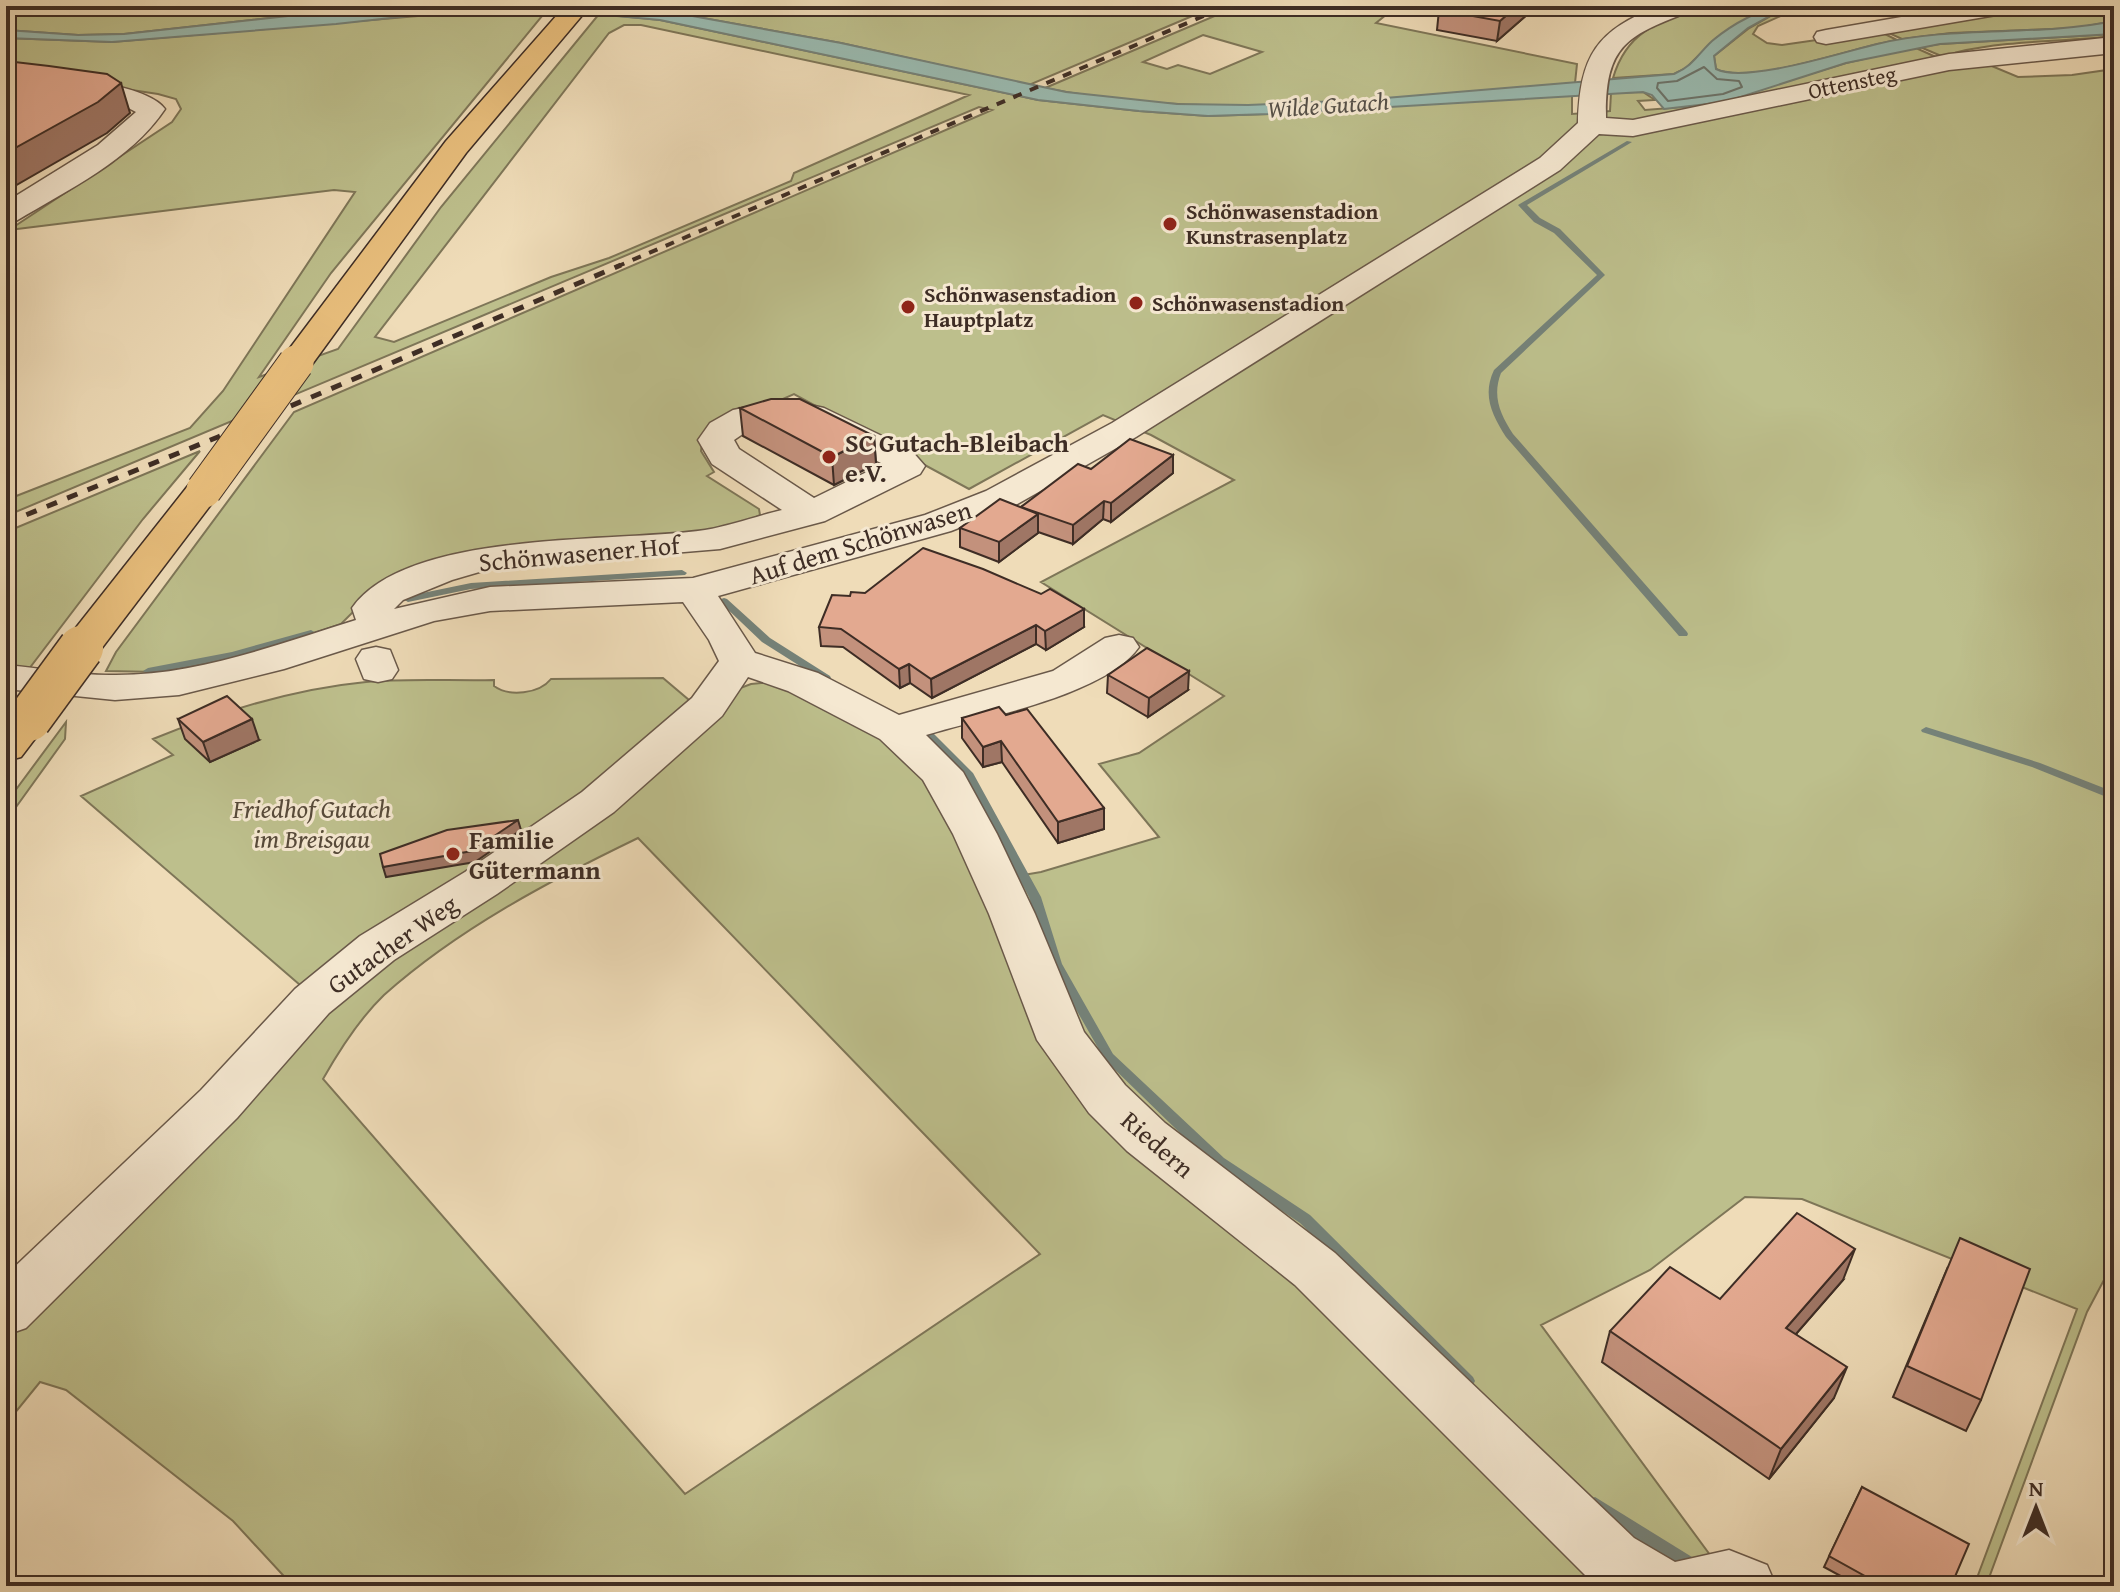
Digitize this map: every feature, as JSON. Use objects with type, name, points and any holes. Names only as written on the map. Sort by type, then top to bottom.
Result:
[{"type":"highway","points":[[17,734],[204,490],[456,147],[578,6]]},
{"type":"street","points":[[1592,118],[1594,78],[1599,56],[1619,34],[1682,6]]},
{"type":"street","name":"Ottensteg","points":[[1826,37],[2008,6]]},
{"type":"street","name":"Ottensteg","points":[[1592,118],[1633,128],[1949,62],[2114,45]]},
{"type":"street","points":[[6,77],[124,95],[152,109],[146,122],[116,144],[6,215]]},
{"type":"street","name":"Auf dem Schönwasen","points":[[6,677],[115,688],[179,683],[270,660],[377,652],[427,611],[490,599],[694,590],[893,538],[999,499],[1100,444],[1550,164],[1592,118]]},
{"type":"street","name":"Schönwasener Hof","points":[[377,652],[372,608],[389,592],[438,572],[491,557],[707,541],[812,513]]},
{"type":"street","points":[[893,538],[945,557]]},
{"type":"street","points":[[694,590],[729,640],[739,661]]},
{"type":"street","points":[[895,730],[1068,680],[1119,647]]},
{"type":"street","name":"Riedern","points":[[739,661],[803,682],[895,730],[941,772],[1012,914],[1062,1040],[1107,1099],[1146,1137],[1315,1269],[1612,1559],[1659,1586]]},
{"type":"street","name":"Gutacher Weg","points":[[6,1311],[219,1104],[312,1001],[377,948],[481,883],[598,802],[707,707],[739,661]]},
{"type":"street","points":[[1689,1586],[1729,1580],[1744,1586]]},
{"type":"green space","points":[[6,6],[379,6],[124,34],[78,35],[6,30]]},
{"type":"green space","points":[[637,6],[1216,6],[1029,85],[841,43]]},
{"type":"green space","points":[[1238,6],[1397,6],[1376,23],[1577,64],[1575,83],[1310,104],[1176,104],[1045,88]],"holes":[[[1203,35],[1262,52],[1210,74],[1178,65],[1167,69],[1143,62]]]},
{"type":"green space","points":[[1710,6],[1774,6],[1716,38],[1686,68],[1674,74],[1613,78],[1628,47],[1650,28]]},
{"type":"green space","points":[[1788,6],[2114,6],[2114,21],[2077,28],[1951,33],[1902,39],[1882,30],[1931,21],[1845,10],[1821,13],[1794,10],[1758,26],[1753,34],[1767,43],[1782,45],[1879,31],[1897,40],[1804,64],[1753,73],[1716,69],[1714,56],[1748,29]]},
{"type":"green space","name":"Friedhof Gutach im Breisgau","points":[[500,9],[547,10],[331,273],[259,377],[338,349],[441,207],[599,14],[660,20],[1038,100],[1208,116],[1572,94],[1572,114],[1610,111],[1611,93],[1643,92],[1655,100],[1638,101],[1645,110],[1708,105],[1846,63],[1903,50],[1916,48],[1936,57],[1939,55],[1920,47],[2114,34],[1997,45],[1958,52],[2018,77],[2072,75],[2114,69],[2114,1261],[2087,1312],[1986,1586],[1974,1586],[2077,1309],[1802,1199],[1745,1197],[1650,1270],[1541,1325],[1713,1559],[1632,1586],[293,1586],[233,1521],[66,1390],[40,1382],[6,1424],[6,1289],[290,1004],[300,985],[81,796],[173,755],[153,739],[258,703],[311,690],[366,682],[494,680],[494,686],[515,693],[532,691],[551,679],[663,678],[695,705],[751,684],[772,682],[868,728],[916,769],[937,798],[976,883],[1041,872],[1159,837],[1099,764],[1139,753],[1224,696],[1041,582],[1234,480],[1151,435],[1103,415],[969,489],[794,394],[702,442],[701,451],[714,472],[707,476],[759,509],[760,515],[729,531],[561,543],[371,594],[341,624],[256,653],[158,672],[106,671],[116,652],[294,412],[992,110],[979,107],[6,516],[6,500],[190,428],[223,391],[355,192],[334,190],[9,230],[172,122],[181,109],[176,99],[158,94],[6,71],[6,38],[112,42]],"holes":[[[624,25],[641,25],[969,95],[794,173],[791,181],[609,258],[551,277],[394,342],[375,337],[609,33]],[[638,838],[1040,1254],[685,1494],[323,1079],[366,1014],[413,971],[505,908]]]},
{"type":"green space","points":[[200,451],[143,519],[6,699],[6,532]]},
{"type":"green space","points":[[66,722],[65,739],[6,821],[6,803]]},
{"type":"water","name":"Wilde Gutach","points":[[379,6],[637,6],[841,43],[1066,92],[1177,104],[1248,105],[1361,100],[1674,74],[1738,23],[1768,9],[1788,6],[1748,28],[1714,56],[1716,69],[1730,73],[1771,70],[1877,44],[1936,35],[2055,29],[2114,21],[2114,34],[1940,44],[1846,63],[1725,102],[1664,109],[1652,95],[1643,92],[1208,116],[1038,100],[660,20],[541,9],[454,11],[112,42],[6,38],[6,30],[78,35],[124,34]]},
{"type":"building","points":[[1444,6],[1517,6],[1500,21],[1439,10]]},
{"type":"building","points":[[6,61],[107,74],[121,83],[98,102],[6,153]]},
{"type":"building","points":[[771,399],[800,399],[874,436],[832,457],[740,408]]},
{"type":"building","points":[[1130,439],[1173,455],[1111,503],[1104,501],[1073,525],[1021,507],[1078,464],[1091,469]]},
{"type":"building","points":[[1000,499],[1038,514],[999,542],[960,528]]},
{"type":"building","points":[[923,548],[1041,594],[1050,589],[1084,609],[1045,631],[1036,625],[931,679],[909,664],[899,669],[841,629],[819,627],[832,595],[865,593]]},
{"type":"building","points":[[1147,648],[1189,671],[1149,698],[1108,675]]},
{"type":"building","points":[[227,696],[252,719],[203,742],[178,719]]},
{"type":"building","points":[[999,707],[1006,715],[1027,709],[1104,808],[1058,822],[1001,741],[983,747],[962,718]]},
{"type":"building","points":[[518,820],[472,851],[383,867],[380,854],[447,830]]},
{"type":"building","points":[[1797,1213],[1855,1249],[1786,1328],[1847,1367],[1781,1449],[1610,1331],[1670,1267],[1720,1299]]},
{"type":"building","points":[[1960,1238],[2030,1269],[1981,1400],[1907,1366]]},
{"type":"building","points":[[1862,1487],[1969,1544],[1951,1586],[1883,1586],[1829,1556]]},
{"type":"waterway","points":[[1629,142],[1522,205],[1537,220],[1557,231],[1601,275],[1497,372],[1492,397],[1496,412],[1509,435],[1683,634]]},
{"type":"waterway","points":[[408,599],[471,586],[682,573]]},
{"type":"waterway","points":[[724,601],[766,640],[826,678]]},
{"type":"waterway","points":[[148,671],[233,655],[311,633]]},
{"type":"waterway","points":[[1926,730],[2036,765],[2114,796]]},
{"type":"waterway","points":[[929,735],[968,773],[1035,897],[1056,964],[1109,1057],[1219,1162],[1305,1219],[1468,1381]]},
{"type":"waterway","points":[[1595,1504],[1686,1562]]},
{"type":"railway","points":[[616,267],[1227,6]]},
{"type":"railway","points":[[6,523],[218,437],[621,265]]},
{"type":"place","name":"Schönwasenstadion Kunstrasenplatz","points":[[1170,224]]},
{"type":"place","name":"Schönwasenstadion","points":[[1136,303]]},
{"type":"place","name":"Schönwasenstadion Hauptplatz","points":[[908,307]]},
{"type":"place","name":"SC Gutach-Bleibach e.V.","points":[[829,457]]},
{"type":"place","name":"Familie Gütermann","points":[[453,854]]}]
